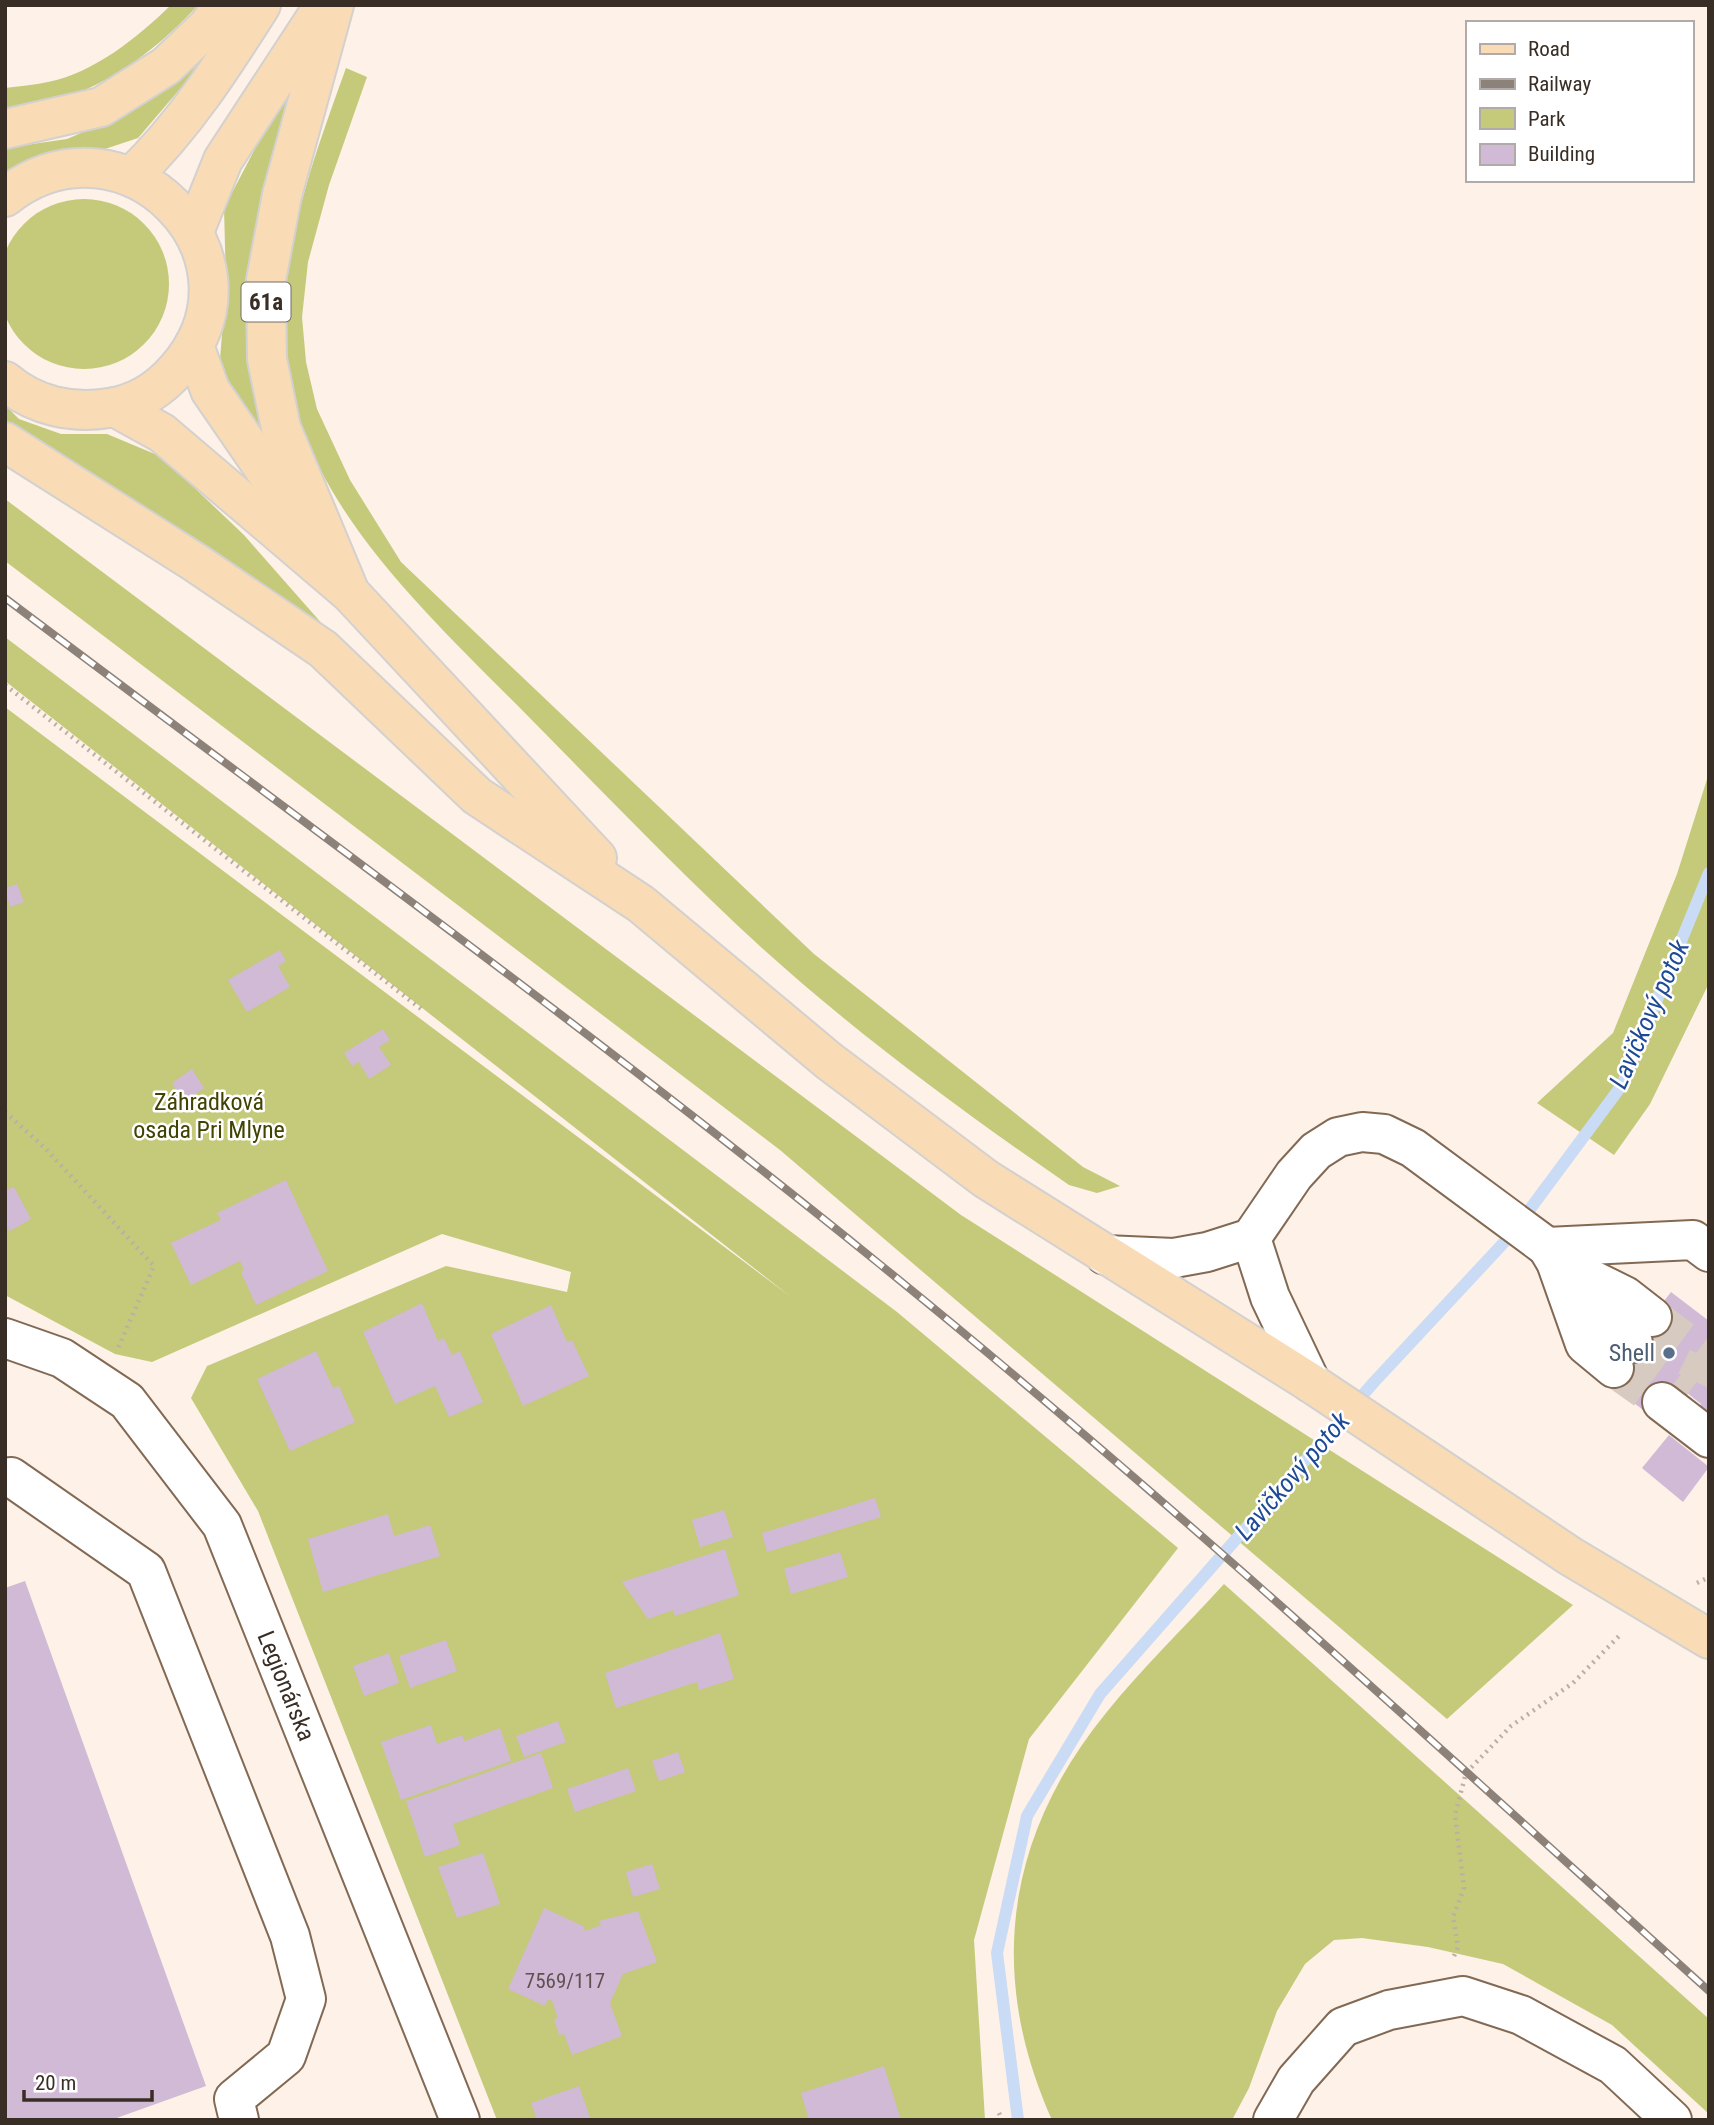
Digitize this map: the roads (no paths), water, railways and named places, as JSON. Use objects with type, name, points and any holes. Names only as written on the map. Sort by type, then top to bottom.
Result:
[{"type":"main road","points":[[5,129],[101,107],[166,66],[208,26],[223,5]]},
{"type":"main road","points":[[132,176],[163,146],[261,5]]},
{"type":"main road","points":[[194,232],[223,160],[324,5]]},
{"type":"main road","name":"61a","points":[[334,5],[282,195],[266,280],[267,359],[281,428],[350,593]]},
{"type":"main road","points":[[5,197],[31,179],[64,169],[99,167],[132,176],[168,198],[194,232],[204,259],[207,288],[204,317],[194,345],[180,366],[161,384],[140,398],[97,410],[62,408],[27,396],[5,381]]},
{"type":"main road","points":[[194,345],[210,390],[350,593]]},
{"type":"main road","points":[[115,407],[162,433],[350,593],[641,904]]},
{"type":"main road","points":[[5,442],[196,563],[323,649],[477,796],[641,904],[829,1061],[986,1179],[1311,1383],[1648,1605],[1709,1639]]},
{"type":"street","points":[[1105,1255],[1174,1258],[1207,1252],[1251,1238],[1294,1175],[1316,1151],[1338,1137],[1362,1132],[1384,1135],[1413,1148],[1476,1194],[1557,1268],[1625,1296],[1633,1342],[1585,1344],[1557,1268]]},
{"type":"street","points":[[1251,1238],[1270,1297],[1311,1383]]},
{"type":"street","points":[[1557,1268],[1693,1240],[1709,1252]]},
{"type":"street","name":"Legionárska","points":[[5,1338],[62,1358],[127,1401],[222,1525],[460,2120]]},
{"type":"street","points":[[1676,1404],[1709,1438]]},
{"type":"street","points":[[5,1478],[11,1478],[146,1571],[290,1936],[306,1999],[286,2056],[234,2099],[239,2120]]},
{"type":"street","points":[[1273,2120],[1296,2080],[1343,2026],[1389,2010],[1463,1996],[1521,2015],[1613,2065],[1672,2120]]},
{"type":"waterway","name":"Lavičkový potok","points":[[1018,2120],[997,1953],[1027,1816],[1100,1694],[1375,1381],[1510,1236],[1622,1085],[1709,873]]},
{"type":"tunnel","points":[[1652,1317],[1707,1358],[1689,1395]]},
{"type":"tunnel","points":[[1633,1343],[1693,1387]]},
{"type":"tunnel","points":[[1614,1368],[1662,1402]]},
{"type":"railway","points":[[5,598],[444,926],[662,1092],[877,1262],[1194,1529],[1709,1991]]},
{"type":"place","name":"Shell","points":[[1669,1353]]},
{"type":"park label","name":"Záhradková osada Pri Mlyne","points":[[209,1116]]}]
